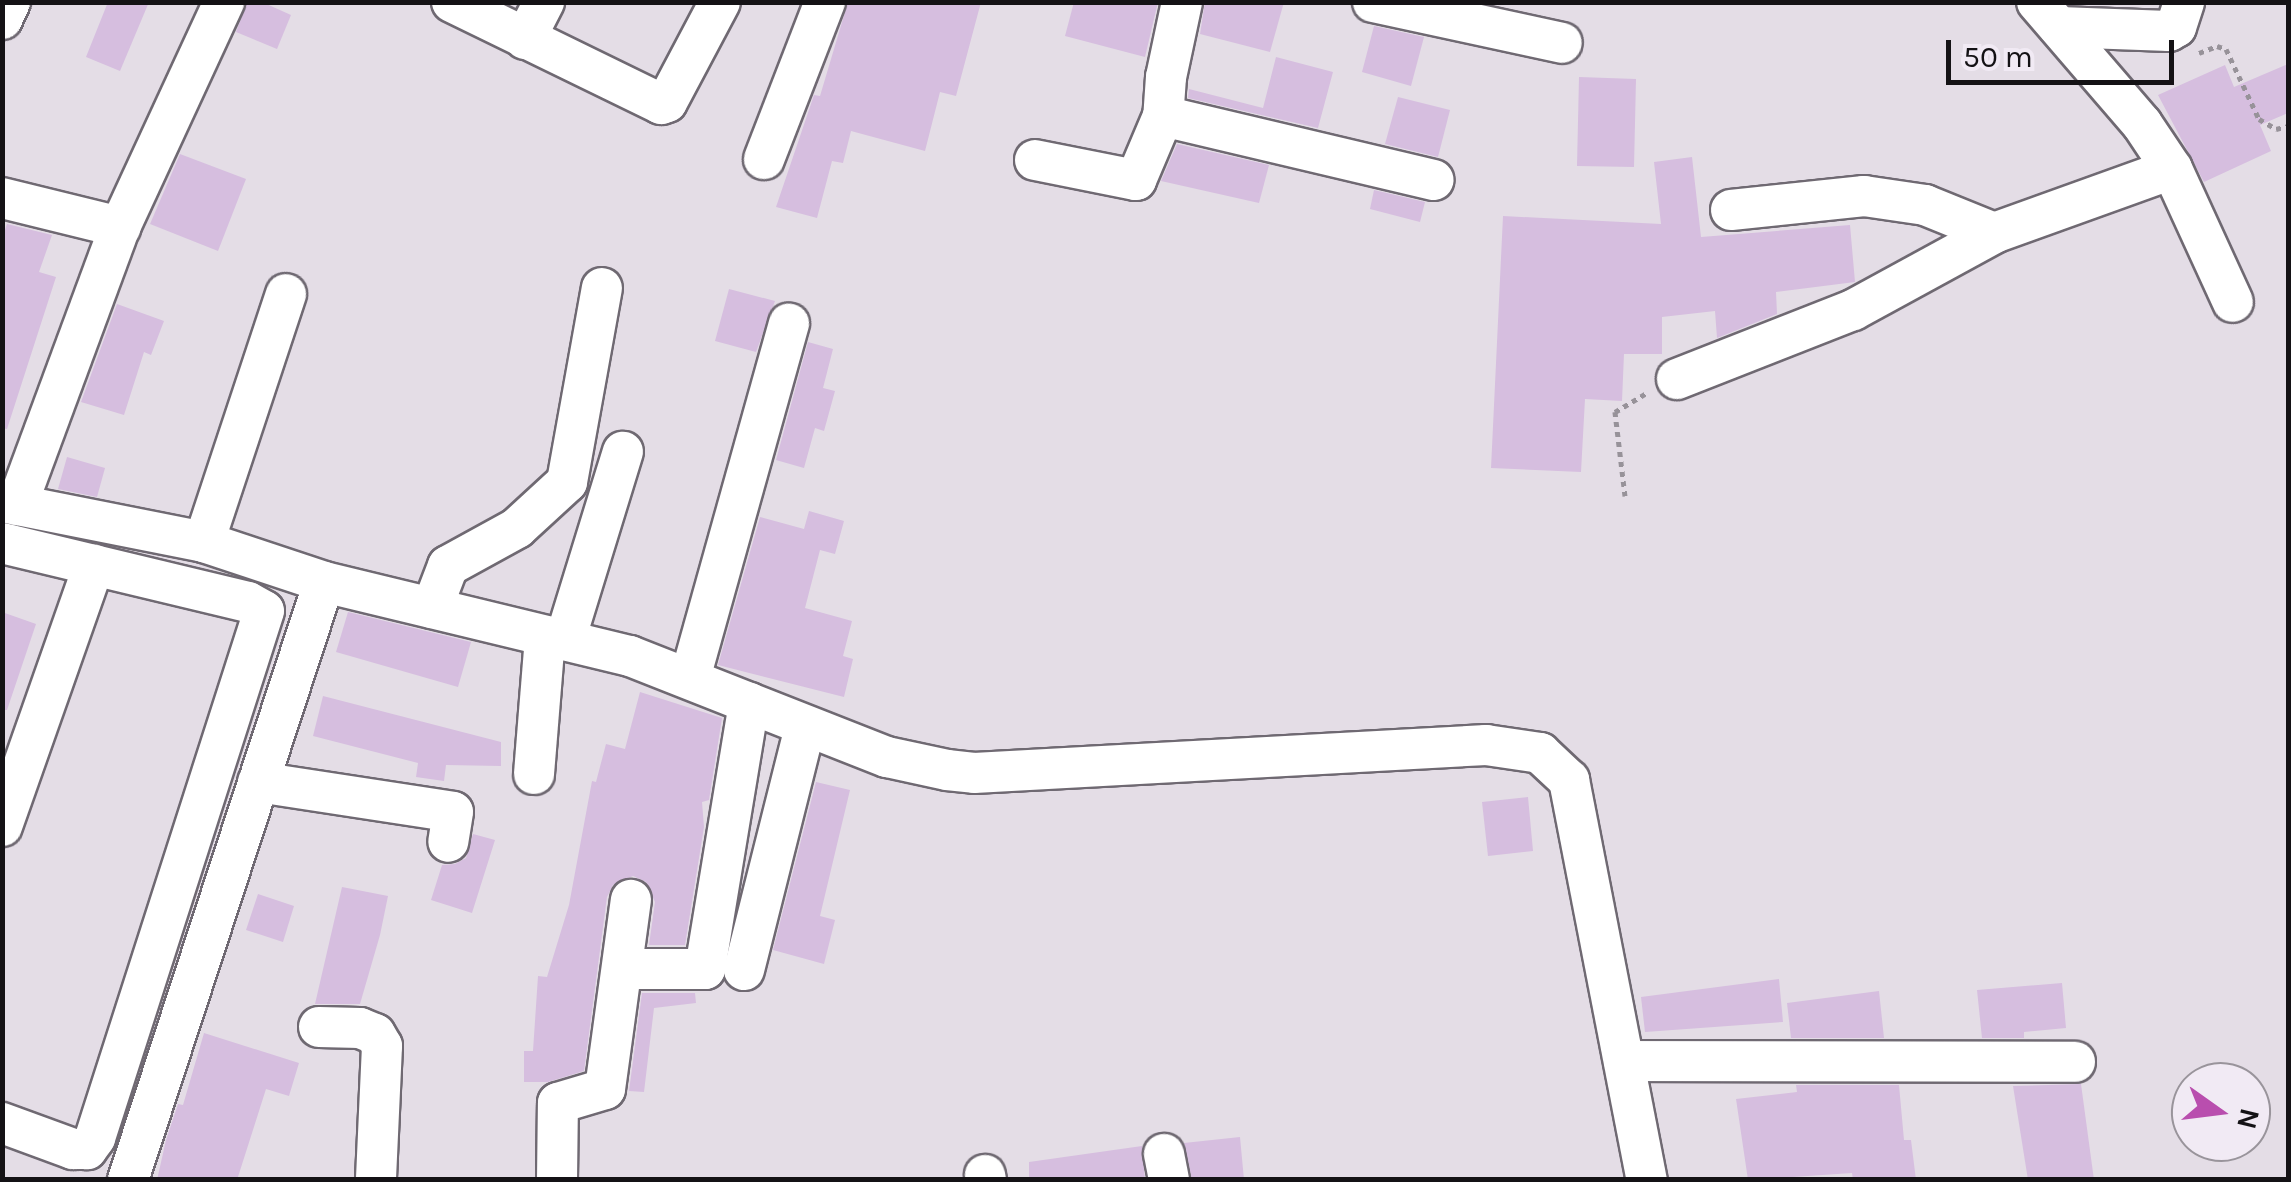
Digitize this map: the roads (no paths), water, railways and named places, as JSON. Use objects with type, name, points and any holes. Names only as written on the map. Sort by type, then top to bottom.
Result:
[{"type":"street","points":[[2,19],[10,2]]},
{"type":"street","points":[[224,2],[120,227],[10,504],[204,542],[324,582],[630,656],[887,757],[974,773],[1486,745],[1540,753],[1569,780],[1647,1180]]},
{"type":"street","points":[[452,2],[664,104],[720,2]]},
{"type":"street","points":[[525,39],[544,2]]},
{"type":"street","points":[[764,159],[826,2]]},
{"type":"street","points":[[1034,160],[1136,180],[1163,116],[1166,78],[1182,2]]},
{"type":"street","points":[[1372,2],[1562,43]]},
{"type":"street","points":[[2048,15],[2169,31],[2176,27],[2184,2]]},
{"type":"street","points":[[2048,15],[2142,124],[2172,169],[2233,302]]},
{"type":"street","points":[[1163,116],[1434,180]]},
{"type":"street","points":[[1677,379],[1852,310],[1994,233],[2172,169]]},
{"type":"street","points":[[1732,210],[1864,196],[1925,205],[1994,233]]},
{"type":"street","points":[[2,198],[120,227]]},
{"type":"street","points":[[432,608],[448,566],[518,528],[566,482],[602,288]]},
{"type":"street","points":[[204,542],[286,294]]},
{"type":"street","points":[[690,678],[789,324]]},
{"type":"street","points":[[534,774],[555,638],[624,452]]},
{"type":"street","points":[[2,543],[248,602],[264,611],[95,1138],[87,1149],[73,1149],[2,1123]]},
{"type":"street","points":[[2,826],[94,564]]},
{"type":"street","points":[[128,1180],[324,582]]},
{"type":"street","points":[[622,969],[705,969],[749,703]]},
{"type":"street","points":[[744,970],[805,727]]},
{"type":"street","points":[[258,782],[453,812],[448,842]]},
{"type":"street","points":[[557,1180],[558,1105],[605,1089],[631,900]]},
{"type":"street","points":[[318,1027],[360,1028],[375,1034],[382,1046],[376,1180]]},
{"type":"street","points":[[1624,1061],[2075,1062]]}]
